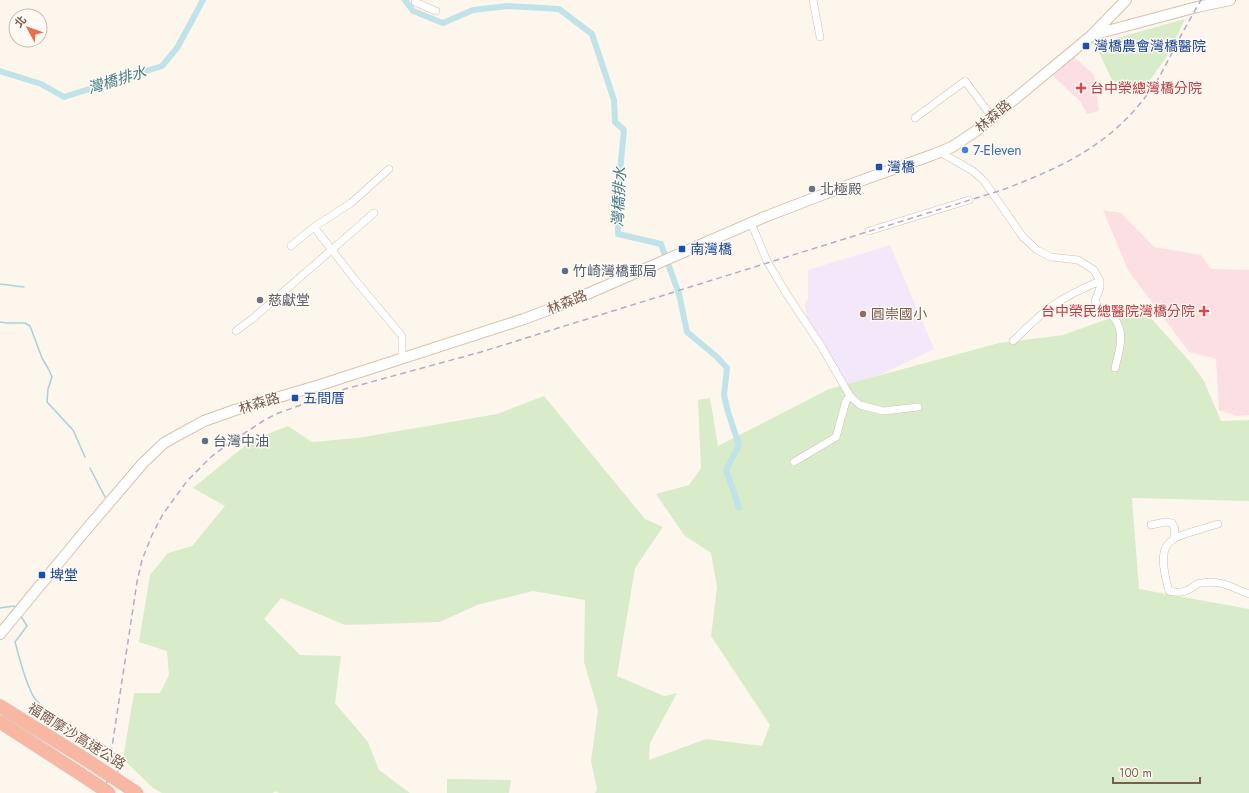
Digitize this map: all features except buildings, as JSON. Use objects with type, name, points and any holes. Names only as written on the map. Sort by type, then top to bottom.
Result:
[{"type":"highway","name":"福爾摩沙高速公路","points":[[0,706],[137,793]]},
{"type":"highway","name":"福爾摩沙高速公路","points":[[0,722],[109,793]]},
{"type":"main road","name":"林森路","points":[[0,634],[143,463],[164,443],[204,421],[221,415],[320,385],[524,319],[564,304],[750,223],[952,147],[976,131],[1090,36],[1126,0]]},
{"type":"main road","points":[[1090,36],[1197,7],[1230,0]]},
{"type":"street","points":[[415,0],[415,2],[436,10]]},
{"type":"street","points":[[813,0],[820,37]]},
{"type":"street","points":[[915,118],[965,81],[992,117]]},
{"type":"street","points":[[940,152],[973,171],[984,181],[1023,237],[1037,250],[1051,256],[1078,260],[1094,270],[1100,281],[1100,288],[1096,300],[1097,304],[1115,319],[1119,326],[1121,345],[1116,368]]},
{"type":"street","points":[[291,246],[314,227],[351,203],[389,169]]},
{"type":"street","points":[[869,231],[969,200]]},
{"type":"street","points":[[236,331],[252,319],[374,213]]},
{"type":"street","points":[[750,223],[767,261],[786,293],[820,344],[850,396],[860,405],[883,411],[918,407]]},
{"type":"street","points":[[314,227],[402,336],[402,358]]},
{"type":"street","points":[[1013,341],[1039,316],[1052,306],[1075,292],[1100,281]]},
{"type":"street","points":[[794,462],[836,437],[846,401],[850,396]]},
{"type":"street","points":[[1151,525],[1165,522],[1172,523],[1175,529],[1174,538]]},
{"type":"street","points":[[1218,524],[1174,538],[1164,549],[1163,559],[1169,591],[1178,593],[1187,591],[1199,583],[1221,583],[1230,585],[1249,594]]},
{"type":"shaded area","name":"台中榮總灣橋分院","points":[[1073,56],[1094,75],[1099,111],[1087,114],[1080,101],[1052,75]]},
{"type":"shaded area","name":"台中榮民總醫院灣橋分院","points":[[1103,210],[1121,213],[1154,247],[1201,255],[1211,269],[1249,270],[1249,415],[1237,416],[1219,410],[1216,359],[1189,352],[1128,270]]},
{"type":"shaded area","name":"圓崇國小","points":[[890,245],[934,349],[851,389],[808,324],[805,304],[808,299],[808,270]]},
{"type":"green space","points":[[1185,19],[1167,56],[1139,96],[1112,80],[1095,44]]},
{"type":"green space","points":[[1141,307],[1192,364],[1204,381],[1221,421],[1249,420],[1249,501],[1132,498],[1139,589],[1249,609],[1249,793],[595,793],[597,789],[591,761],[598,710],[584,662],[585,600],[533,591],[477,605],[440,622],[345,625],[281,598],[264,619],[300,655],[341,656],[335,703],[368,742],[379,770],[410,793],[279,793],[275,791],[273,793],[162,793],[153,788],[123,759],[134,693],[160,693],[169,675],[167,651],[139,642],[150,575],[168,553],[192,546],[225,506],[193,488],[252,440],[288,426],[312,442],[358,438],[497,414],[544,396],[645,519],[663,527],[635,568],[617,676],[664,696],[677,693],[650,743],[649,760],[706,739],[762,746],[770,725],[711,636],[717,587],[711,553],[684,535],[656,494],[689,485],[701,468],[698,400],[710,398],[718,446],[829,389],[999,343],[1063,335]]},
{"type":"green space","points":[[447,779],[511,780],[509,793],[447,793]]},
{"type":"waterway","name":"灣橋排水","points":[[0,71],[41,84],[64,97],[162,66],[177,48],[203,0]]},
{"type":"waterway","name":"灣橋排水","points":[[405,0],[413,11],[443,23],[473,10],[507,6],[559,9],[592,34],[614,100],[615,122],[624,130],[618,192],[618,234],[661,244],[679,294],[687,332],[717,357],[727,368],[724,395],[739,445],[726,470],[739,508]]},
{"type":"waterway","points":[[0,284],[24,287]]},
{"type":"waterway","points":[[0,322],[25,323],[30,326],[42,358],[52,377],[48,389],[47,402],[73,430],[85,457]]},
{"type":"waterway","points":[[90,468],[105,497]]},
{"type":"waterway","points":[[0,608],[14,606],[15,608]]},
{"type":"waterway","points":[[21,616],[27,626],[15,642],[29,689],[36,700],[51,714],[109,749]]},
{"type":"waterway","points":[[114,753],[121,758],[117,774]]},
{"type":"railway","points":[[105,793],[137,582],[142,560],[152,535],[163,514],[187,481],[211,457],[228,444],[276,414],[345,389],[481,352],[1002,190],[1047,172],[1087,150],[1105,137],[1123,122],[1139,105],[1159,77],[1201,0]]},
{"type":"place","name":"灣橋農會灣橋醫院","points":[[1086,46]]},
{"type":"place","name":"台中榮總灣橋分院","points":[[1081,88]]},
{"type":"place","name":"7-Eleven","points":[[965,150]]},
{"type":"place","name":"灣橋","points":[[879,167]]},
{"type":"place","name":"北極殿","points":[[812,189]]},
{"type":"place","name":"南灣橋","points":[[682,249]]},
{"type":"place","name":"竹崎灣橋郵局","points":[[565,271]]},
{"type":"place","name":"慈獻堂","points":[[260,300]]},
{"type":"place","name":"台中榮民總醫院灣橋分院","points":[[1204,311]]},
{"type":"place","name":"圓崇國小","points":[[863,314]]},
{"type":"place","name":"五間厝","points":[[295,398]]},
{"type":"place","name":"台灣中油","points":[[205,441]]},
{"type":"place","name":"埤堂","points":[[42,575]]}]
